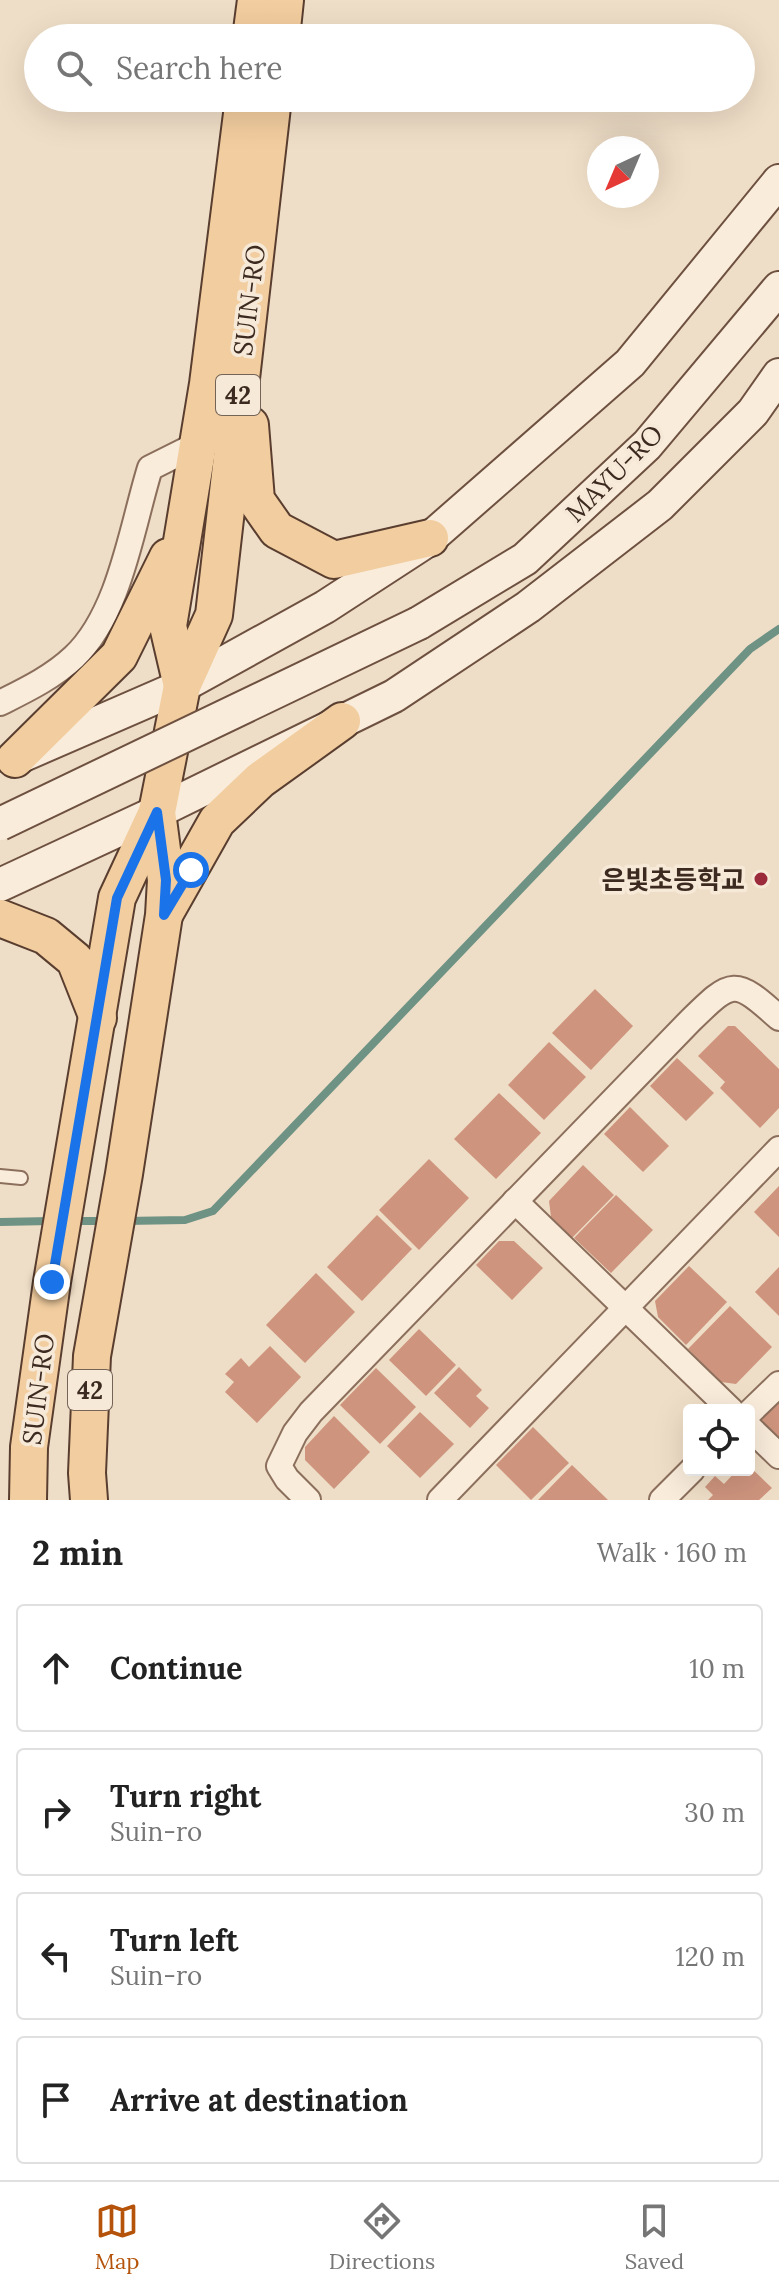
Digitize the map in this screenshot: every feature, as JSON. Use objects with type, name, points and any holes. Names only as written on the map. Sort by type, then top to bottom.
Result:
[{"type":"main road","points":[[253,24],[256,0]]},
{"type":"main road","points":[[282,24],[285,0]]},
{"type":"main road","name":"SUIN-RO","points":[[182,686],[168,626],[208,384],[242,112]]},
{"type":"main road","name":"SUIN-RO","points":[[28,1500],[29,1447],[52,1282],[117,898],[157,812],[182,686],[214,615],[271,112]]},
{"type":"main road","points":[[8,762],[182,686],[325,607],[430,538],[630,363],[779,181]]},
{"type":"main road","name":"MAYU-RO","points":[[0,824],[419,623],[525,559],[647,445],[779,288]]},
{"type":"main road","points":[[245,332],[256,500],[277,530],[334,560],[430,538]]},
{"type":"main road","points":[[0,885],[394,696],[528,607],[660,505],[753,412],[779,375]]},
{"type":"main road","points":[[8,762],[119,656],[185,523]]},
{"type":"main road","points":[[164,915],[217,821],[260,780],[342,721]]},
{"type":"main road","name":"SUIN-RO","points":[[89,1500],[87,1473],[92,1356],[164,915],[166,880],[157,812]]},
{"type":"main road","points":[[0,918],[46,936],[75,960],[98,1018]]},
{"type":"street","points":[[0,703],[37,685],[75,656],[102,621],[150,468],[198,444]]},
{"type":"street","points":[[308,1500],[279,1466],[295,1433],[311,1412],[515,1201],[720,992],[730,987],[742,989],[753,994],[779,1018]]},
{"type":"street","points":[[440,1500],[779,1149]]},
{"type":"street","points":[[515,1201],[725,1404]]},
{"type":"street","points":[[755,1407],[779,1384]]},
{"type":"street","points":[[755,1433],[779,1456]]},
{"type":"street","points":[[662,1500],[686,1476]]},
{"type":"lane","points":[[0,1176],[21,1178]]},
{"type":"building","points":[[595,989],[633,1026],[591,1070],[552,1033]]},
{"type":"building","points":[[728,1026],[735,1026],[779,1069],[779,1108],[760,1128],[720,1088],[725,1082],[698,1056]]},
{"type":"building","points":[[549,1042],[586,1077],[544,1120],[508,1085]]},
{"type":"building","points":[[677,1058],[714,1093],[686,1121],[650,1086]]},
{"type":"building","points":[[499,1093],[541,1133],[496,1179],[454,1139]]},
{"type":"building","points":[[630,1107],[669,1146],[643,1172],[604,1134]]},
{"type":"building","points":[[429,1159],[469,1198],[419,1250],[379,1210]]},
{"type":"building","points":[[583,1165],[614,1195],[572,1238],[551,1217],[549,1201]]},
{"type":"building","points":[[779,1186],[779,1237],[754,1212]]},
{"type":"building","points":[[616,1195],[653,1230],[611,1273],[574,1238]]},
{"type":"building","points":[[377,1215],[412,1249],[362,1301],[327,1267]]},
{"type":"building","points":[[499,1241],[514,1241],[543,1268],[512,1300],[476,1265]]},
{"type":"building","points":[[689,1266],[727,1302],[686,1345],[658,1317],[655,1301]]},
{"type":"building","points":[[779,1267],[779,1316],[755,1292]]},
{"type":"building","points":[[316,1273],[355,1312],[305,1363],[266,1325]]},
{"type":"building","points":[[730,1306],[772,1347],[736,1384],[721,1382],[688,1349]]},
{"type":"building","points":[[419,1329],[456,1365],[426,1396],[389,1360]]},
{"type":"building","points":[[270,1346],[301,1377],[257,1423],[225,1392],[234,1382],[225,1374],[241,1358],[249,1367]]},
{"type":"building","points":[[459,1367],[482,1390],[476,1396],[489,1408],[470,1428],[434,1393]]},
{"type":"building","points":[[376,1368],[416,1407],[380,1444],[340,1405]]},
{"type":"building","points":[[779,1400],[779,1446],[756,1423]]},
{"type":"building","points":[[420,1412],[454,1444],[420,1478],[387,1446]]},
{"type":"building","points":[[334,1416],[370,1452],[334,1489],[305,1460],[305,1447]]},
{"type":"building","points":[[533,1427],[569,1463],[531,1500],[496,1465]]},
{"type":"building","points":[[572,1465],[608,1500],[538,1500]]},
{"type":"building","points":[[755,1472],[772,1488],[759,1500],[708,1500],[713,1495],[705,1487],[715,1476],[724,1484],[731,1476],[755,1476]]},
{"type":"waterway","points":[[125,1221],[185,1220],[213,1211],[750,649],[779,629]]},
{"type":"waterway","points":[[0,1222],[51,1221]]},
{"type":"waterway","points":[[73,1221],[107,1221]]},
{"type":"place","name":"은빛초등학교","points":[[761,879]]},
{"type":"route","points":[[52,1282],[117,898],[157,812],[166,880],[164,915],[191,870]]}]
